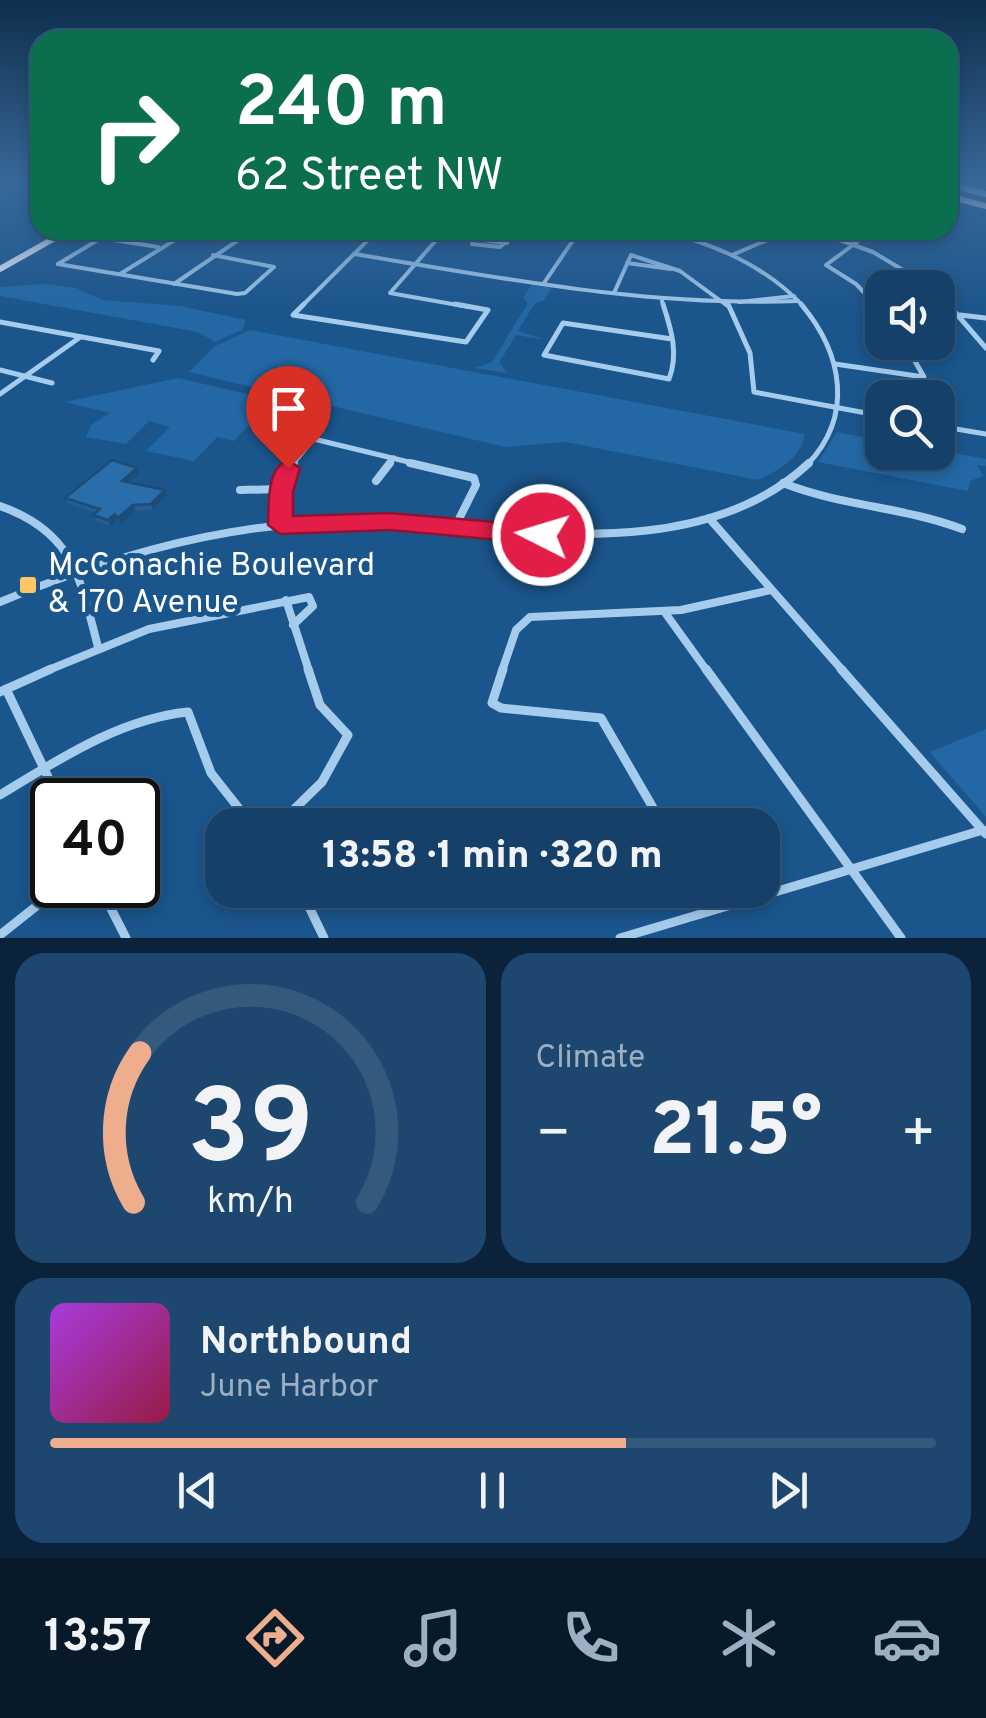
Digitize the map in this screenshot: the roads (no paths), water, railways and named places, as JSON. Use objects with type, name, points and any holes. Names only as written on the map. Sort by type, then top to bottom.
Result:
[{"type":"main road","points":[[0,270],[52,240]]},
{"type":"street","points":[[98,240],[58,264],[242,294],[273,265],[214,255]]},
{"type":"street","points":[[114,240],[158,247]]},
{"type":"street","points":[[118,274],[172,240]]},
{"type":"street","points":[[174,284],[238,240]]},
{"type":"street","points":[[368,240],[293,315],[464,343],[488,310],[390,292],[437,240]]},
{"type":"street","points":[[491,240],[508,243]]},
{"type":"street","points":[[544,283],[573,240]]},
{"type":"street","points":[[0,602],[78,571],[157,547],[280,525],[366,521],[598,536],[709,518],[783,483],[820,449],[839,409],[836,364],[797,298],[730,255],[688,240]]},
{"type":"street","points":[[730,255],[767,240]]},
{"type":"street","points":[[843,240],[907,270]]},
{"type":"street","points":[[861,240],[826,265],[865,293]]},
{"type":"street","points":[[353,254],[662,300],[728,304],[797,298]]},
{"type":"street","points":[[614,293],[634,255],[680,271],[728,304],[750,353],[751,386],[756,393],[865,413]]},
{"type":"street","points":[[627,263],[680,271]]},
{"type":"street","points":[[662,300],[672,340],[676,360],[669,379],[544,356],[560,324],[672,340]]},
{"type":"street","points":[[955,310],[986,348]]},
{"type":"street","points":[[960,315],[986,318]]},
{"type":"street","points":[[0,322],[159,351],[154,360]]},
{"type":"street","points":[[0,394],[78,338]]},
{"type":"street","points":[[836,364],[921,378],[925,375],[915,360]]},
{"type":"street","points":[[0,370],[52,383]]},
{"type":"street","points":[[955,429],[986,434]]},
{"type":"street","points":[[288,434],[474,478],[476,485],[455,527]]},
{"type":"street","points":[[280,525],[281,489],[288,468],[314,438]]},
{"type":"street","points":[[376,480],[394,457]]},
{"type":"street","points":[[783,483],[808,494],[937,520],[962,529]]},
{"type":"street","points":[[240,490],[281,489]]},
{"type":"street","points":[[0,506],[34,518],[56,534],[78,571],[98,647]]},
{"type":"street","points":[[620,938],[984,832],[709,518]]},
{"type":"street","points":[[653,808],[602,718],[501,708],[492,703],[516,630],[525,618],[666,614],[772,590]]},
{"type":"street","points":[[49,778],[3,690],[149,628],[309,596],[313,606],[293,624]]},
{"type":"street","points":[[286,600],[320,705],[348,736],[322,782],[295,808]]},
{"type":"street","points":[[666,614],[901,938]]},
{"type":"street","points":[[0,795],[45,768],[145,722],[172,712],[188,712],[211,772],[239,808]]},
{"type":"street","points":[[0,935],[34,908]]},
{"type":"street","points":[[111,908],[126,938]]},
{"type":"street","points":[[309,908],[324,938]]},
{"type":"place","name":"McConachie Boulevard & 170 Avenue","points":[[28,585]]}]
